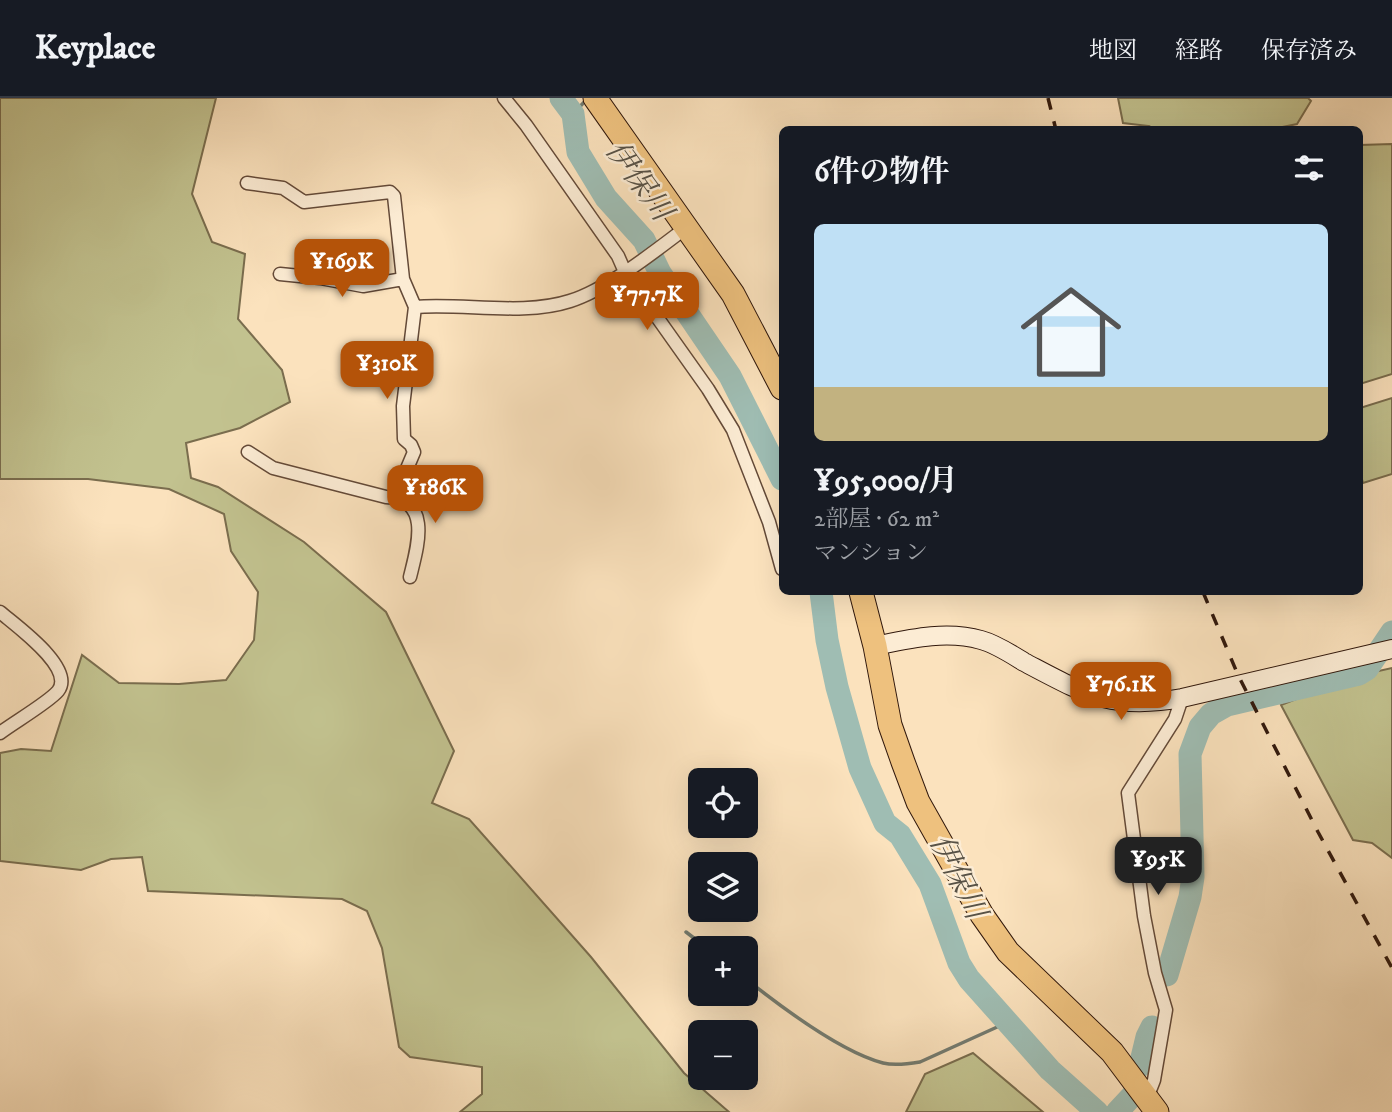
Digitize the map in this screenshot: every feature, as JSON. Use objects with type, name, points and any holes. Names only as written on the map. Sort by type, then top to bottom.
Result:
[{"type":"highway","points":[[604,101],[733,294],[779,382]]},
{"type":"highway","points":[[862,595],[875,646],[890,725],[918,802],[982,915],[1008,952],[1112,1052],[1152,1105]]},
{"type":"street","points":[[504,98],[628,270],[733,430],[769,522],[779,558]]},
{"type":"street","points":[[247,183],[283,188],[304,202],[392,193],[403,279],[415,307],[403,405],[404,439],[414,452],[395,497]]},
{"type":"street","points":[[415,307],[442,305],[515,308],[568,302],[628,270],[687,227]]},
{"type":"street","points":[[280,274],[363,285],[403,279]]},
{"type":"street","points":[[248,452],[273,468],[395,497],[407,504],[415,513],[419,539],[410,577]]},
{"type":"street","points":[[0,612],[41,647],[61,673],[62,682],[60,690],[0,733]]},
{"type":"street","points":[[875,646],[949,635],[982,640],[1080,691],[1107,700],[1129,703],[1155,703],[1182,698],[1392,649]]},
{"type":"street","points":[[1152,1105],[1166,1010],[1144,916],[1128,793],[1175,719],[1182,698]]},
{"type":"green space","points":[[0,98],[216,98],[192,194],[212,242],[245,254],[238,319],[282,370],[290,402],[240,428],[186,443],[191,478],[218,487],[304,542],[386,612],[454,751],[432,803],[469,819],[591,957],[688,1076],[688,1090],[704,1090],[729,1112],[460,1112],[482,1094],[482,1067],[410,1057],[399,1047],[382,948],[367,911],[342,899],[148,891],[142,857],[111,859],[81,870],[0,861],[0,753],[21,749],[51,751],[82,655],[119,683],[179,684],[226,680],[254,640],[258,592],[231,551],[224,514],[169,489],[88,479],[0,479]]},
{"type":"green space","points":[[1118,98],[1308,98],[1311,101],[1297,124],[1287,126],[1149,126],[1123,123]]},
{"type":"green space","points":[[1392,144],[1392,374],[1363,383],[1363,145]]},
{"type":"green space","points":[[1392,398],[1392,474],[1363,483],[1363,407]]},
{"type":"green space","points":[[1392,668],[1392,858],[1372,843],[1353,840],[1281,705],[1352,677]]},
{"type":"green space","points":[[973,1053],[1043,1112],[906,1112],[925,1074]]},
{"type":"waterway","name":"伊保川","points":[[561,98],[573,114],[578,152],[606,198],[644,240],[660,273],[730,376],[779,473]]},
{"type":"waterway","points":[[573,114],[587,99]]},
{"type":"waterway","name":"伊保川","points":[[821,595],[837,687],[860,768],[885,823],[900,835],[930,884],[959,963],[969,979],[1050,1070],[1097,1112]]},
{"type":"waterway","points":[[1167,975],[1190,897],[1193,877],[1190,754],[1200,727],[1211,714],[1227,705],[1359,674],[1367,669],[1392,632]]},
{"type":"waterway","points":[[686,932],[691,936]]},
{"type":"waterway","points":[[758,988],[830,1039],[866,1057],[888,1064],[920,1062],[1006,1023]]},
{"type":"waterway","points":[[1140,1066],[1152,1027]]},
{"type":"waterway","points":[[1117,1112],[1131,1097]]},
{"type":"railway","points":[[1048,98],[1055,126]]},
{"type":"railway","points":[[1204,595],[1238,675],[1318,832],[1392,968]]}]
